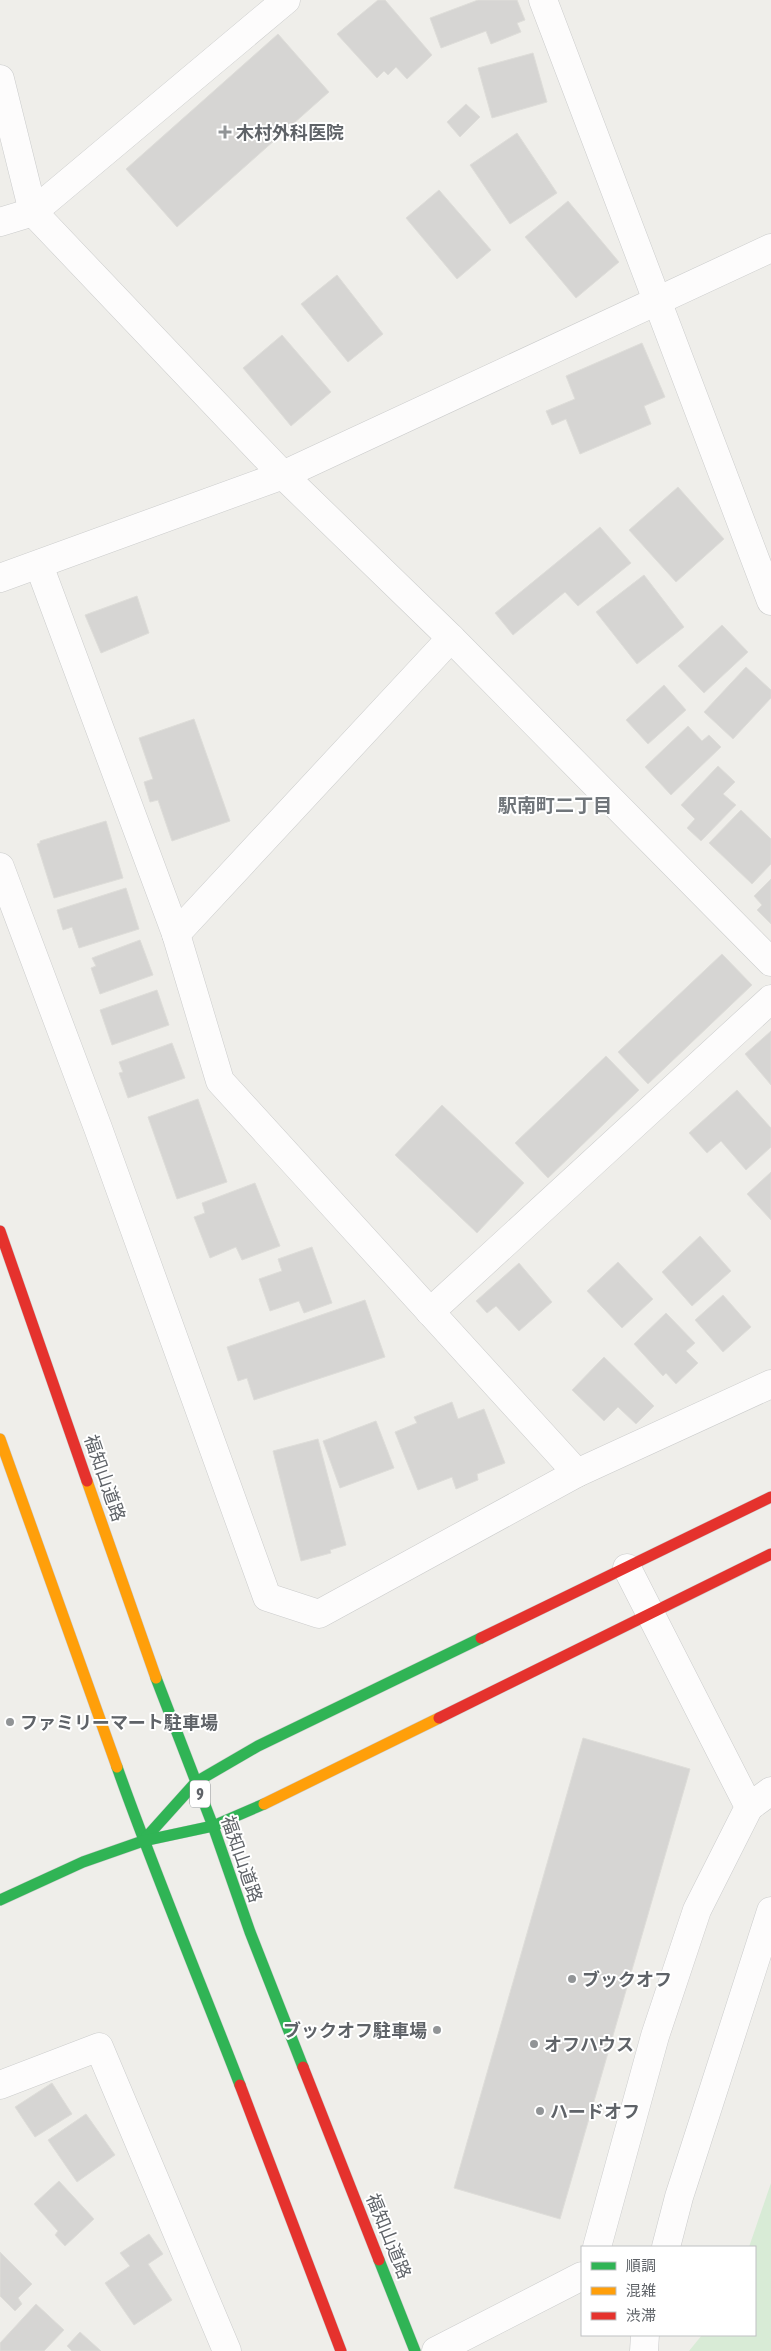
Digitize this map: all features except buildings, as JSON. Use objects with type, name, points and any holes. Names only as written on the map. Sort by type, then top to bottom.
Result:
[{"type":"main road","name":"福知山道路","points":[[0,1231],[161,1693],[213,1826],[250,1932],[415,2351]]},
{"type":"main road","points":[[0,1439],[143,1841],[190,1954],[341,2351]]},
{"type":"main road","points":[[143,1841],[196,1782],[258,1746],[771,1497]]},
{"type":"main road","points":[[0,1900],[83,1862],[143,1841],[213,1826],[276,1799],[771,1554]]},
{"type":"street","points":[[0,222],[33,212],[286,0]]},
{"type":"street","points":[[544,0],[771,601]]},
{"type":"street","points":[[0,79],[33,212],[283,475],[451,638],[771,962]]},
{"type":"street","points":[[0,578],[283,475],[771,248]]},
{"type":"street","points":[[40,565],[176,934],[220,1081],[577,1473]]},
{"type":"street","points":[[176,934],[451,638]]},
{"type":"street","points":[[0,867],[98,1128],[267,1597],[318,1614],[577,1473],[771,1384]]},
{"type":"street","points":[[430,1312],[771,999]]},
{"type":"street","points":[[627,1568],[749,1807]]},
{"type":"street","points":[[597,2246],[655,2036],[697,1910],[749,1807],[771,1791]]},
{"type":"street","points":[[666,2246],[679,2197],[771,1911]]},
{"type":"street","points":[[0,2085],[99,2047],[227,2351]]},
{"type":"street","points":[[436,2351],[581,2277]]},
{"type":"street","points":[[644,2351],[645,2336]]},
{"type":"green space","points":[[771,2183],[771,2351],[689,2351],[701,2336],[756,2336],[756,2246],[749,2246]]},
{"type":"traffic: fast","points":[[143,1841],[196,1782],[258,1746],[481,1638]]},
{"type":"traffic: fast","points":[[156,1678],[213,1826],[250,1932],[303,2067]]},
{"type":"traffic: fast","points":[[117,1767],[240,2085]]},
{"type":"traffic: fast","points":[[0,1900],[83,1862],[143,1841],[213,1826],[264,1804]]},
{"type":"traffic: fast","points":[[379,2260],[415,2351]]},
{"type":"traffic: slow","points":[[0,1439],[117,1767]]},
{"type":"traffic: slow","points":[[87,1481],[156,1678]]},
{"type":"traffic: slow","points":[[264,1804],[439,1718]]},
{"type":"traffic: jam","points":[[0,1231],[87,1481]]},
{"type":"traffic: jam","points":[[481,1638],[771,1497]]},
{"type":"traffic: jam","points":[[439,1718],[771,1554]]},
{"type":"traffic: jam","points":[[303,2067],[379,2260]]},
{"type":"traffic: jam","points":[[240,2085],[341,2351]]},
{"type":"place","name":"木村外科医院","points":[[225,132]]},
{"type":"place","name":"ファミリーマート駐車場","points":[[10,1722]]},
{"type":"place","name":"ブックオフ","points":[[572,1979]]},
{"type":"place","name":"ブックオフ駐車場","points":[[437,2030]]},
{"type":"place","name":"オフハウス","points":[[534,2044]]},
{"type":"place","name":"ハードオフ","points":[[540,2111]]},
{"type":"district","name":"駅南町二丁目","points":[[555,805]]}]
